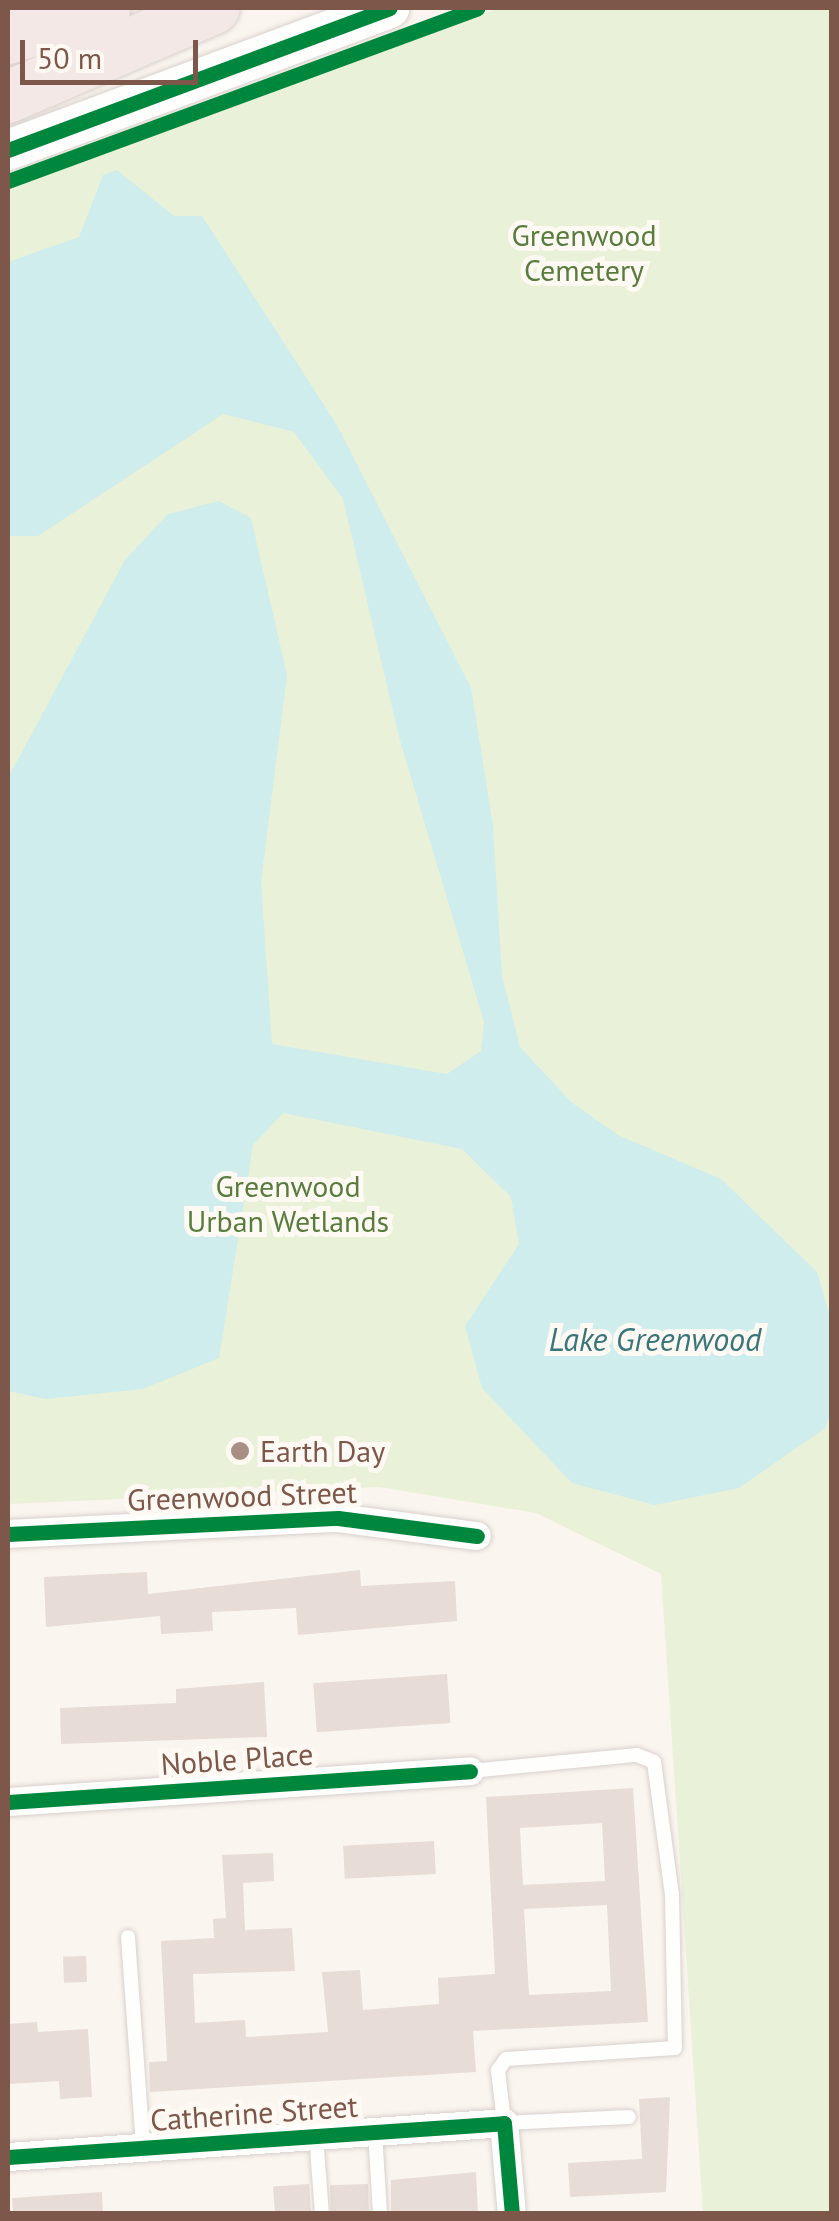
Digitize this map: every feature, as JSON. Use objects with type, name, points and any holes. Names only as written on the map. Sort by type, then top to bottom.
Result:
[{"type":"highway","points":[[8,38],[104,8]]},
{"type":"highway","points":[[8,97],[214,8]]},
{"type":"main road","points":[[8,150],[388,8]]},
{"type":"street","name":"Greenwood Street","points":[[8,1534],[338,1518],[477,1536]]},
{"type":"street","name":"Noble Place","points":[[8,1802],[470,1771]]},
{"type":"street","name":"Catherine Street","points":[[8,2157],[504,2123]]},
{"type":"street","points":[[504,2123],[512,2214]]},
{"type":"lane","points":[[470,1771],[637,1755],[654,1762],[672,1895],[675,2048],[506,2060],[498,2070],[504,2123],[629,2117]]},
{"type":"lane","points":[[128,1937],[142,2148]]},
{"type":"lane","points":[[375,2132],[380,2214]]},
{"type":"lane","points":[[316,2136],[322,2214]]},
{"type":"green space","points":[[499,8],[831,8],[831,2213],[703,2213],[661,1574],[536,1513],[379,1487],[8,1504],[8,189]]},
{"type":"water","name":"Lake Greenwood","points":[[117,170],[174,216],[202,216],[337,425],[471,688],[493,826],[502,976],[520,1047],[571,1102],[618,1135],[721,1179],[817,1272],[831,1319],[831,1414],[825,1428],[739,1488],[655,1505],[572,1483],[482,1388],[465,1326],[519,1244],[511,1197],[462,1149],[283,1113],[253,1145],[219,1358],[143,1389],[46,1399],[8,1391],[8,778],[125,560],[168,514],[219,501],[251,518],[287,675],[261,881],[272,1044],[447,1074],[481,1051],[484,1022],[399,737],[343,499],[294,432],[223,414],[38,536],[8,536],[8,262],[79,237],[103,175]]},
{"type":"building","points":[[360,1570],[361,1586],[455,1581],[457,1621],[298,1635],[296,1608],[212,1612],[213,1631],[161,1634],[160,1616],[46,1627],[44,1577],[147,1572],[148,1594]]},
{"type":"building","points":[[447,1674],[450,1723],[317,1732],[313,1683]]},
{"type":"building","points":[[264,1682],[267,1737],[61,1744],[60,1708],[176,1703],[176,1689]]},
{"type":"building","points":[[633,1788],[648,2022],[473,2031],[476,2072],[150,2092],[149,2062],[167,2061],[161,1941],[214,1938],[213,1919],[226,1918],[222,1855],[273,1853],[274,1881],[243,1883],[245,1930],[292,1928],[295,1971],[193,1974],[195,2023],[245,2020],[246,2037],[328,2032],[322,1972],[360,1970],[363,2010],[439,2004],[438,1978],[495,1974],[486,1797]],"holes":[[[602,1823],[605,1881],[523,1885],[520,1828]],[[607,1905],[611,1991],[529,1995],[524,1909]]]},
{"type":"building","points":[[434,1841],[436,1874],[345,1879],[343,1846]]},
{"type":"building","points":[[86,1956],[87,1982],[64,1983],[63,1957]]},
{"type":"building","points":[[37,2022],[38,2032],[88,2029],[92,2097],[60,2099],[59,2081],[8,2084],[8,2024]]},
{"type":"building","points":[[670,2097],[666,2192],[570,2197],[568,2163],[642,2159],[639,2099]]},
{"type":"building","points":[[476,2172],[478,2214],[391,2214],[391,2180]]},
{"type":"building","points":[[309,2184],[311,2214],[275,2214],[273,2187]]},
{"type":"building","points":[[368,2184],[369,2214],[331,2214],[330,2185]]},
{"type":"building","points":[[102,2192],[103,2214],[13,2214],[12,2198]]},
{"type":"cycle path","points":[[8,150],[389,8]]},
{"type":"cycle path","points":[[8,181],[477,8]]},
{"type":"cycle path","points":[[8,1534],[338,1518],[477,1536]]},
{"type":"cycle path","points":[[8,1802],[470,1771]]},
{"type":"cycle path","points":[[8,2157],[504,2123],[512,2214]]},
{"type":"place","name":"Earth Day","points":[[240,1451]]},
{"type":"park label","name":"Greenwood Cemetery","points":[[584,252]]},
{"type":"park label","name":"Greenwood Urban Wetlands","points":[[288,1203]]}]
